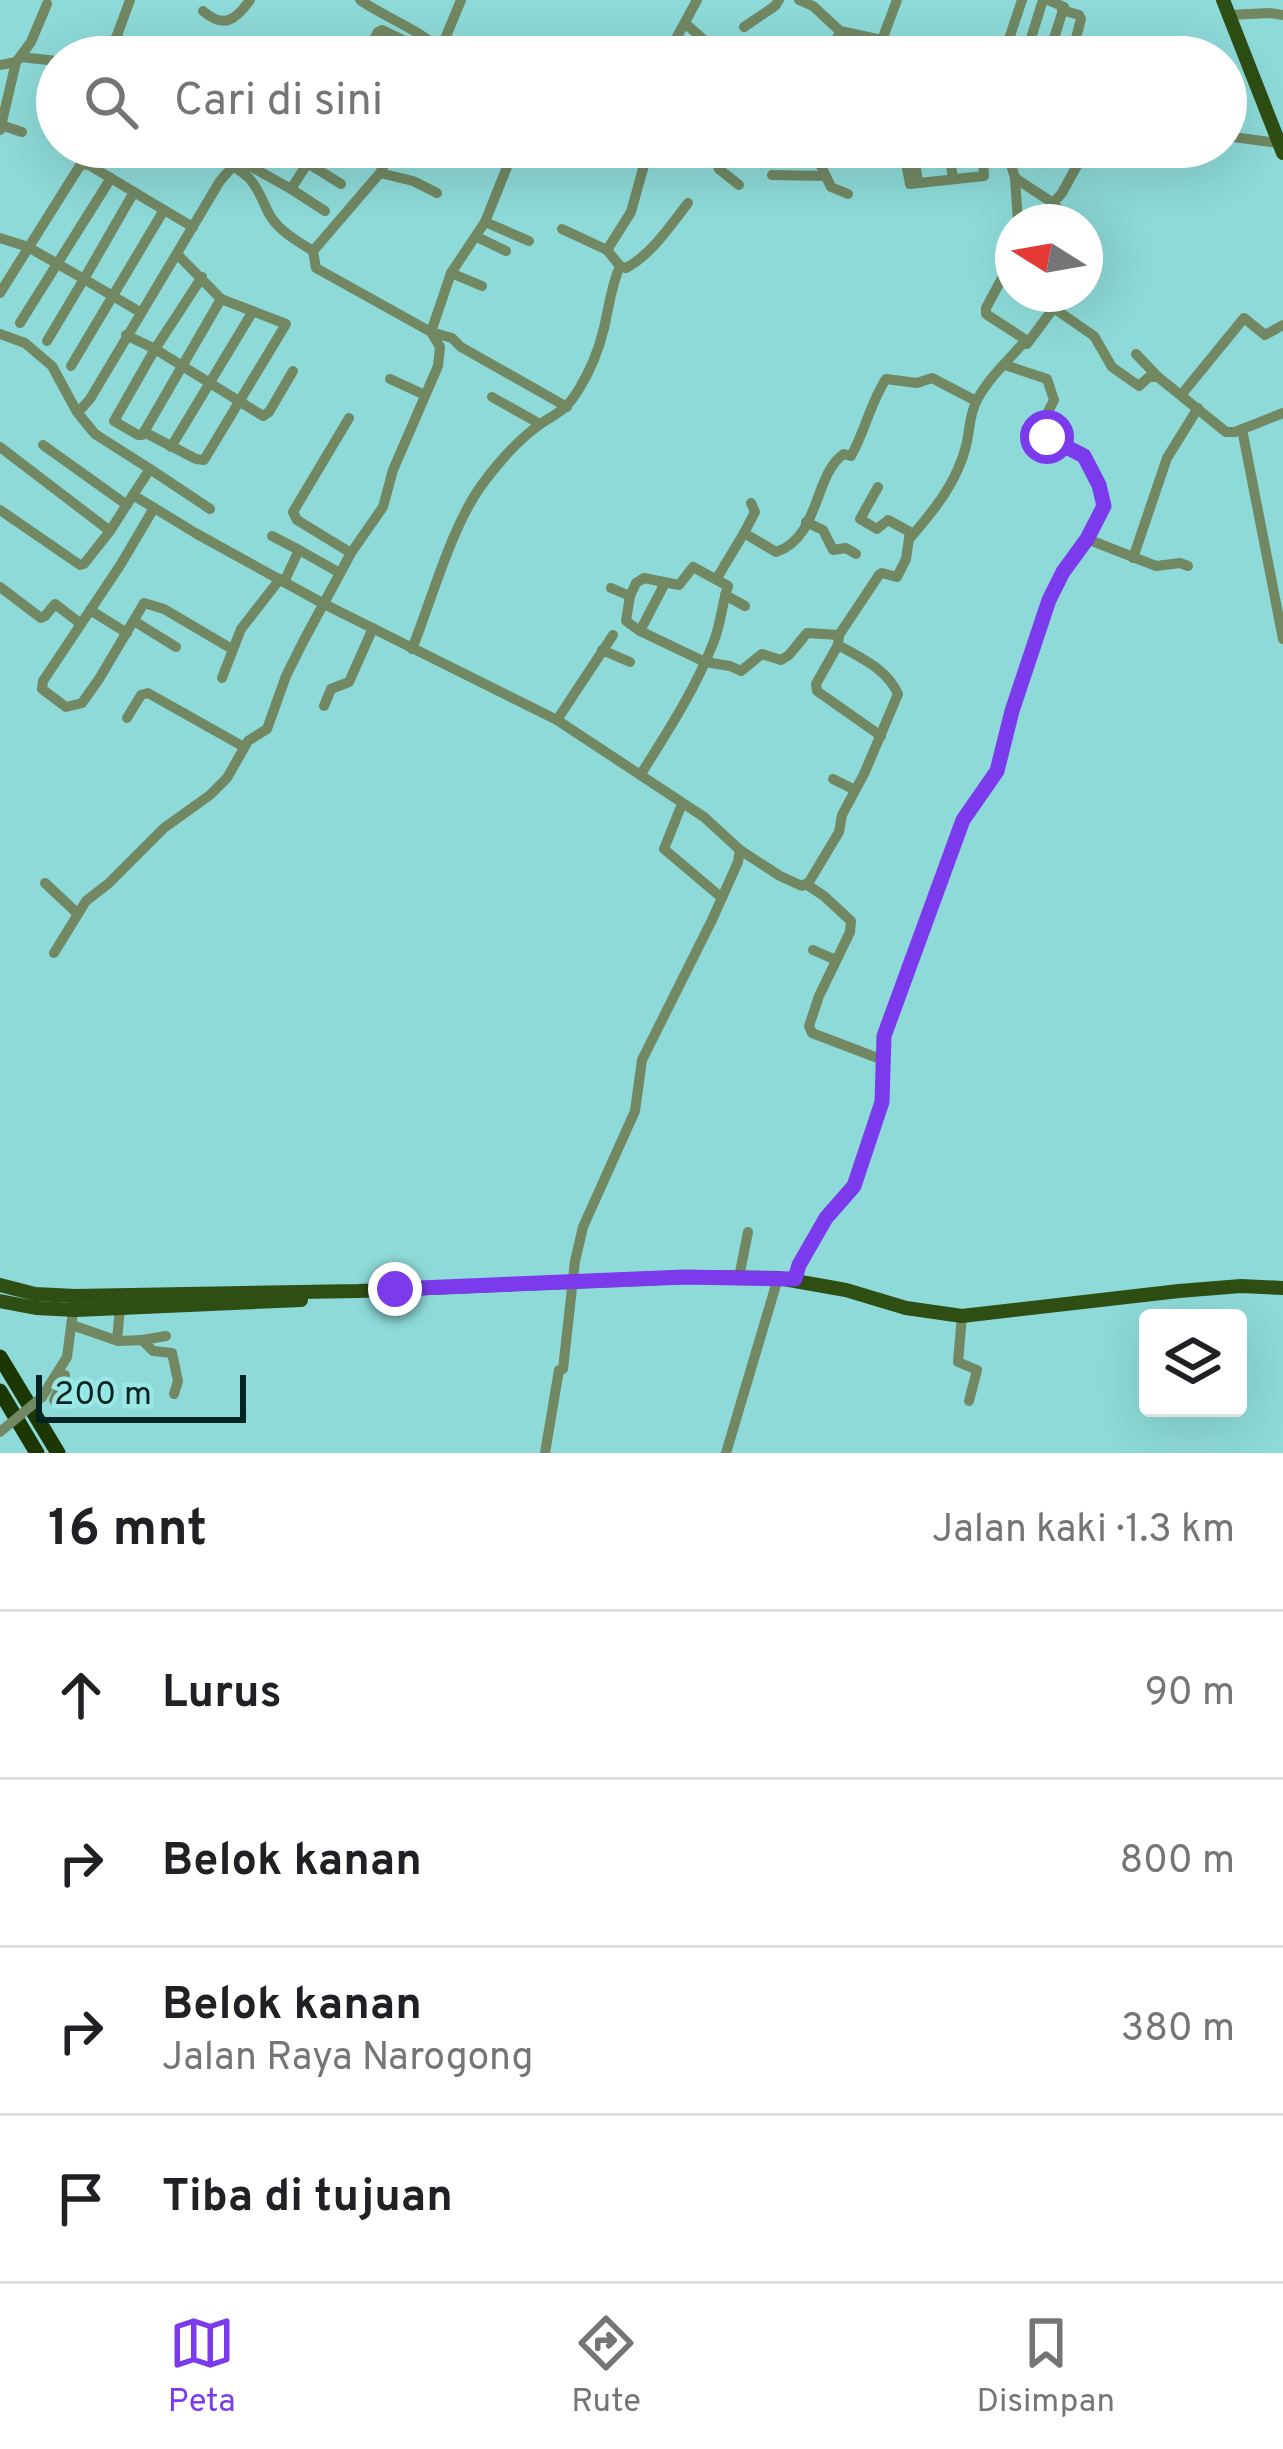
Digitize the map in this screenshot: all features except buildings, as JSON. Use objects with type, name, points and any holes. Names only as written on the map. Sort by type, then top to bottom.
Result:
[{"type":"highway","points":[[0,1357],[58,1453]]},
{"type":"highway","points":[[0,1391],[37,1453]]},
{"type":"main road","points":[[1226,8],[1237,36]]},
{"type":"main road","points":[[1247,61],[1281,148]]},
{"type":"main road","points":[[4,1284],[74,1310],[359,1291],[778,1278],[962,1316],[1179,1291],[1283,1288]]},
{"type":"main road","points":[[0,1300],[74,1310],[306,1299],[359,1291]]},
{"type":"street","points":[[116,36],[130,0]]},
{"type":"street","points":[[360,0],[421,36]]},
{"type":"street","points":[[446,36],[461,0]]},
{"type":"street","points":[[679,36],[697,0]]},
{"type":"street","points":[[744,28],[778,0]]},
{"type":"street","points":[[800,0],[840,31],[863,36]]},
{"type":"street","points":[[884,36],[897,0]]},
{"type":"street","points":[[1011,36],[1022,0]]},
{"type":"street","points":[[1033,36],[1048,0],[1061,4],[1063,10],[1055,36]]},
{"type":"street","points":[[203,11],[226,23],[246,2]]},
{"type":"street","points":[[22,132],[1,127],[18,60],[32,42],[47,4]]},
{"type":"street","points":[[1226,8],[1283,15]]},
{"type":"street","points":[[1063,10],[1079,15],[1078,36]]},
{"type":"street","points":[[686,24],[699,36]]},
{"type":"street","points":[[838,36],[840,31]]},
{"type":"street","points":[[0,65],[36,60]]},
{"type":"street","points":[[1247,141],[1281,148]]},
{"type":"street","points":[[0,293],[78,168]]},
{"type":"street","points":[[94,168],[193,227]]},
{"type":"street","points":[[86,403],[231,168]]},
{"type":"street","points":[[237,168],[256,186],[269,216],[313,251],[316,268],[406,320],[452,338],[567,407]]},
{"type":"street","points":[[253,168],[326,211]]},
{"type":"street","points":[[291,189],[305,168]]},
{"type":"street","points":[[316,168],[341,184]]},
{"type":"street","points":[[313,251],[382,168]]},
{"type":"street","points":[[54,953],[94,894],[164,829],[210,795],[244,747],[272,720],[286,676],[351,553],[383,507],[393,470],[438,365],[440,347],[431,332],[451,273],[485,222],[507,168]]},
{"type":"street","points":[[607,250],[632,212],[644,168]]},
{"type":"street","points":[[719,168],[739,185]]},
{"type":"street","points":[[821,168],[831,188],[848,194]]},
{"type":"street","points":[[907,168],[910,184],[985,176],[984,168]]},
{"type":"street","points":[[916,168],[918,183]]},
{"type":"street","points":[[951,168],[953,178]]},
{"type":"street","points":[[1012,168],[1017,204]]},
{"type":"street","points":[[1015,178],[1053,203],[1076,168]]},
{"type":"street","points":[[380,173],[436,193]]},
{"type":"street","points":[[772,175],[825,176]]},
{"type":"street","points":[[20,323],[111,178]]},
{"type":"street","points":[[47,341],[134,192]]},
{"type":"street","points":[[562,229],[607,250],[626,268],[661,238],[688,203]]},
{"type":"street","points":[[71,365],[164,210]]},
{"type":"street","points":[[485,222],[529,242]]},
{"type":"street","points":[[477,237],[506,250]]},
{"type":"street","points":[[0,238],[28,247],[140,312]]},
{"type":"street","points":[[144,432],[204,460],[286,324],[221,298],[177,254]]},
{"type":"street","points":[[412,649],[478,489],[540,424],[567,407],[582,384],[603,332],[620,266]]},
{"type":"street","points":[[451,273],[482,286]]},
{"type":"street","points":[[202,277],[114,421],[142,435],[221,298]]},
{"type":"street","points":[[995,291],[986,314],[1026,339],[1008,365]]},
{"type":"street","points":[[171,447],[253,311]]},
{"type":"street","points":[[881,736],[817,691],[816,684],[880,574],[897,577],[911,537],[955,477],[969,419],[989,379],[1008,365],[1052,312]]},
{"type":"street","points":[[1059,312],[1094,337],[1112,367],[1135,385],[1158,377]]},
{"type":"street","points":[[1181,394],[1244,318],[1265,335],[1283,325]]},
{"type":"street","points":[[0,334],[25,343],[52,366],[94,434],[210,509]]},
{"type":"street","points":[[126,335],[259,414],[266,414],[293,371]]},
{"type":"street","points":[[1136,354],[1226,432],[1283,413]]},
{"type":"street","points":[[795,1279],[826,1218],[854,1186],[882,1102],[884,1036],[963,820],[997,771],[1049,600],[1105,501],[1084,456],[1042,432],[1054,400],[1047,379],[1008,365]]},
{"type":"street","points":[[744,532],[776,552],[793,544],[821,498],[821,488],[837,457],[851,456],[856,449],[869,409],[886,379],[917,383],[931,378],[976,400]]},
{"type":"street","points":[[390,380],[425,395]]},
{"type":"street","points":[[492,397],[540,424]]},
{"type":"street","points":[[1133,558],[1161,473],[1198,408]]},
{"type":"street","points":[[349,418],[293,512],[297,520],[351,553]]},
{"type":"street","points":[[1242,429],[1283,639]]},
{"type":"street","points":[[43,445],[130,500],[154,508],[324,604],[557,720],[724,832],[740,850],[824,896],[850,921],[850,932],[809,1027],[812,1033],[883,1060]]},
{"type":"street","points":[[1,452],[110,532]]},
{"type":"street","points":[[0,510],[84,564],[149,469]]},
{"type":"street","points":[[878,487],[860,519],[877,530],[888,520],[911,537]]},
{"type":"street","points":[[717,578],[754,512],[751,503]]},
{"type":"street","points":[[154,508],[42,689],[66,707],[82,703],[147,603],[232,649]]},
{"type":"street","points":[[806,522],[823,530],[833,550],[847,548],[856,554]]},
{"type":"street","points":[[272,536],[340,574]]},
{"type":"street","points":[[1087,539],[1161,567],[1188,566]]},
{"type":"street","points":[[222,678],[241,629],[282,580],[299,550]]},
{"type":"street","points":[[641,774],[705,662],[728,586],[693,567],[680,585],[644,578],[636,583],[626,621],[705,662],[741,671],[762,655],[781,660],[790,655],[807,633],[838,640],[882,671],[898,688],[897,700],[842,815],[839,832],[806,884]]},
{"type":"street","points":[[640,632],[665,583]]},
{"type":"street","points":[[0,587],[41,617],[55,604],[81,624]]},
{"type":"street","points":[[611,587],[630,596]]},
{"type":"street","points":[[725,595],[745,607]]},
{"type":"street","points":[[90,610],[127,633]]},
{"type":"street","points":[[134,621],[176,647]]},
{"type":"street","points":[[324,706],[331,689],[349,682],[373,628]]},
{"type":"street","points":[[557,720],[613,634]]},
{"type":"street","points":[[602,650],[630,662]]},
{"type":"street","points":[[127,718],[141,695],[148,693],[244,747]]},
{"type":"street","points":[[833,778],[855,790]]},
{"type":"street","points":[[682,805],[664,849],[722,898]]},
{"type":"street","points":[[545,1453],[563,1369],[583,1226],[635,1111],[642,1060],[722,898],[740,850]]},
{"type":"street","points":[[45,883],[77,913]]},
{"type":"street","points":[[813,950],[836,960]]},
{"type":"street","points":[[739,1277],[748,1232]]},
{"type":"street","points":[[726,1453],[778,1278]]},
{"type":"street","points":[[117,1340],[120,1308]]},
{"type":"street","points":[[0,1432],[48,1398],[67,1358],[74,1310],[117,1340],[166,1336]]},
{"type":"street","points":[[962,1316],[958,1364],[976,1370],[969,1401]]},
{"type":"street","points":[[142,1340],[153,1352],[174,1354],[178,1381],[174,1394]]},
{"type":"route","points":[[395,1289],[685,1277],[795,1279],[826,1218],[854,1186],[864,1162],[882,1102],[884,1036],[963,820],[997,771],[1049,600],[1104,506],[1084,456],[1047,437]]}]
